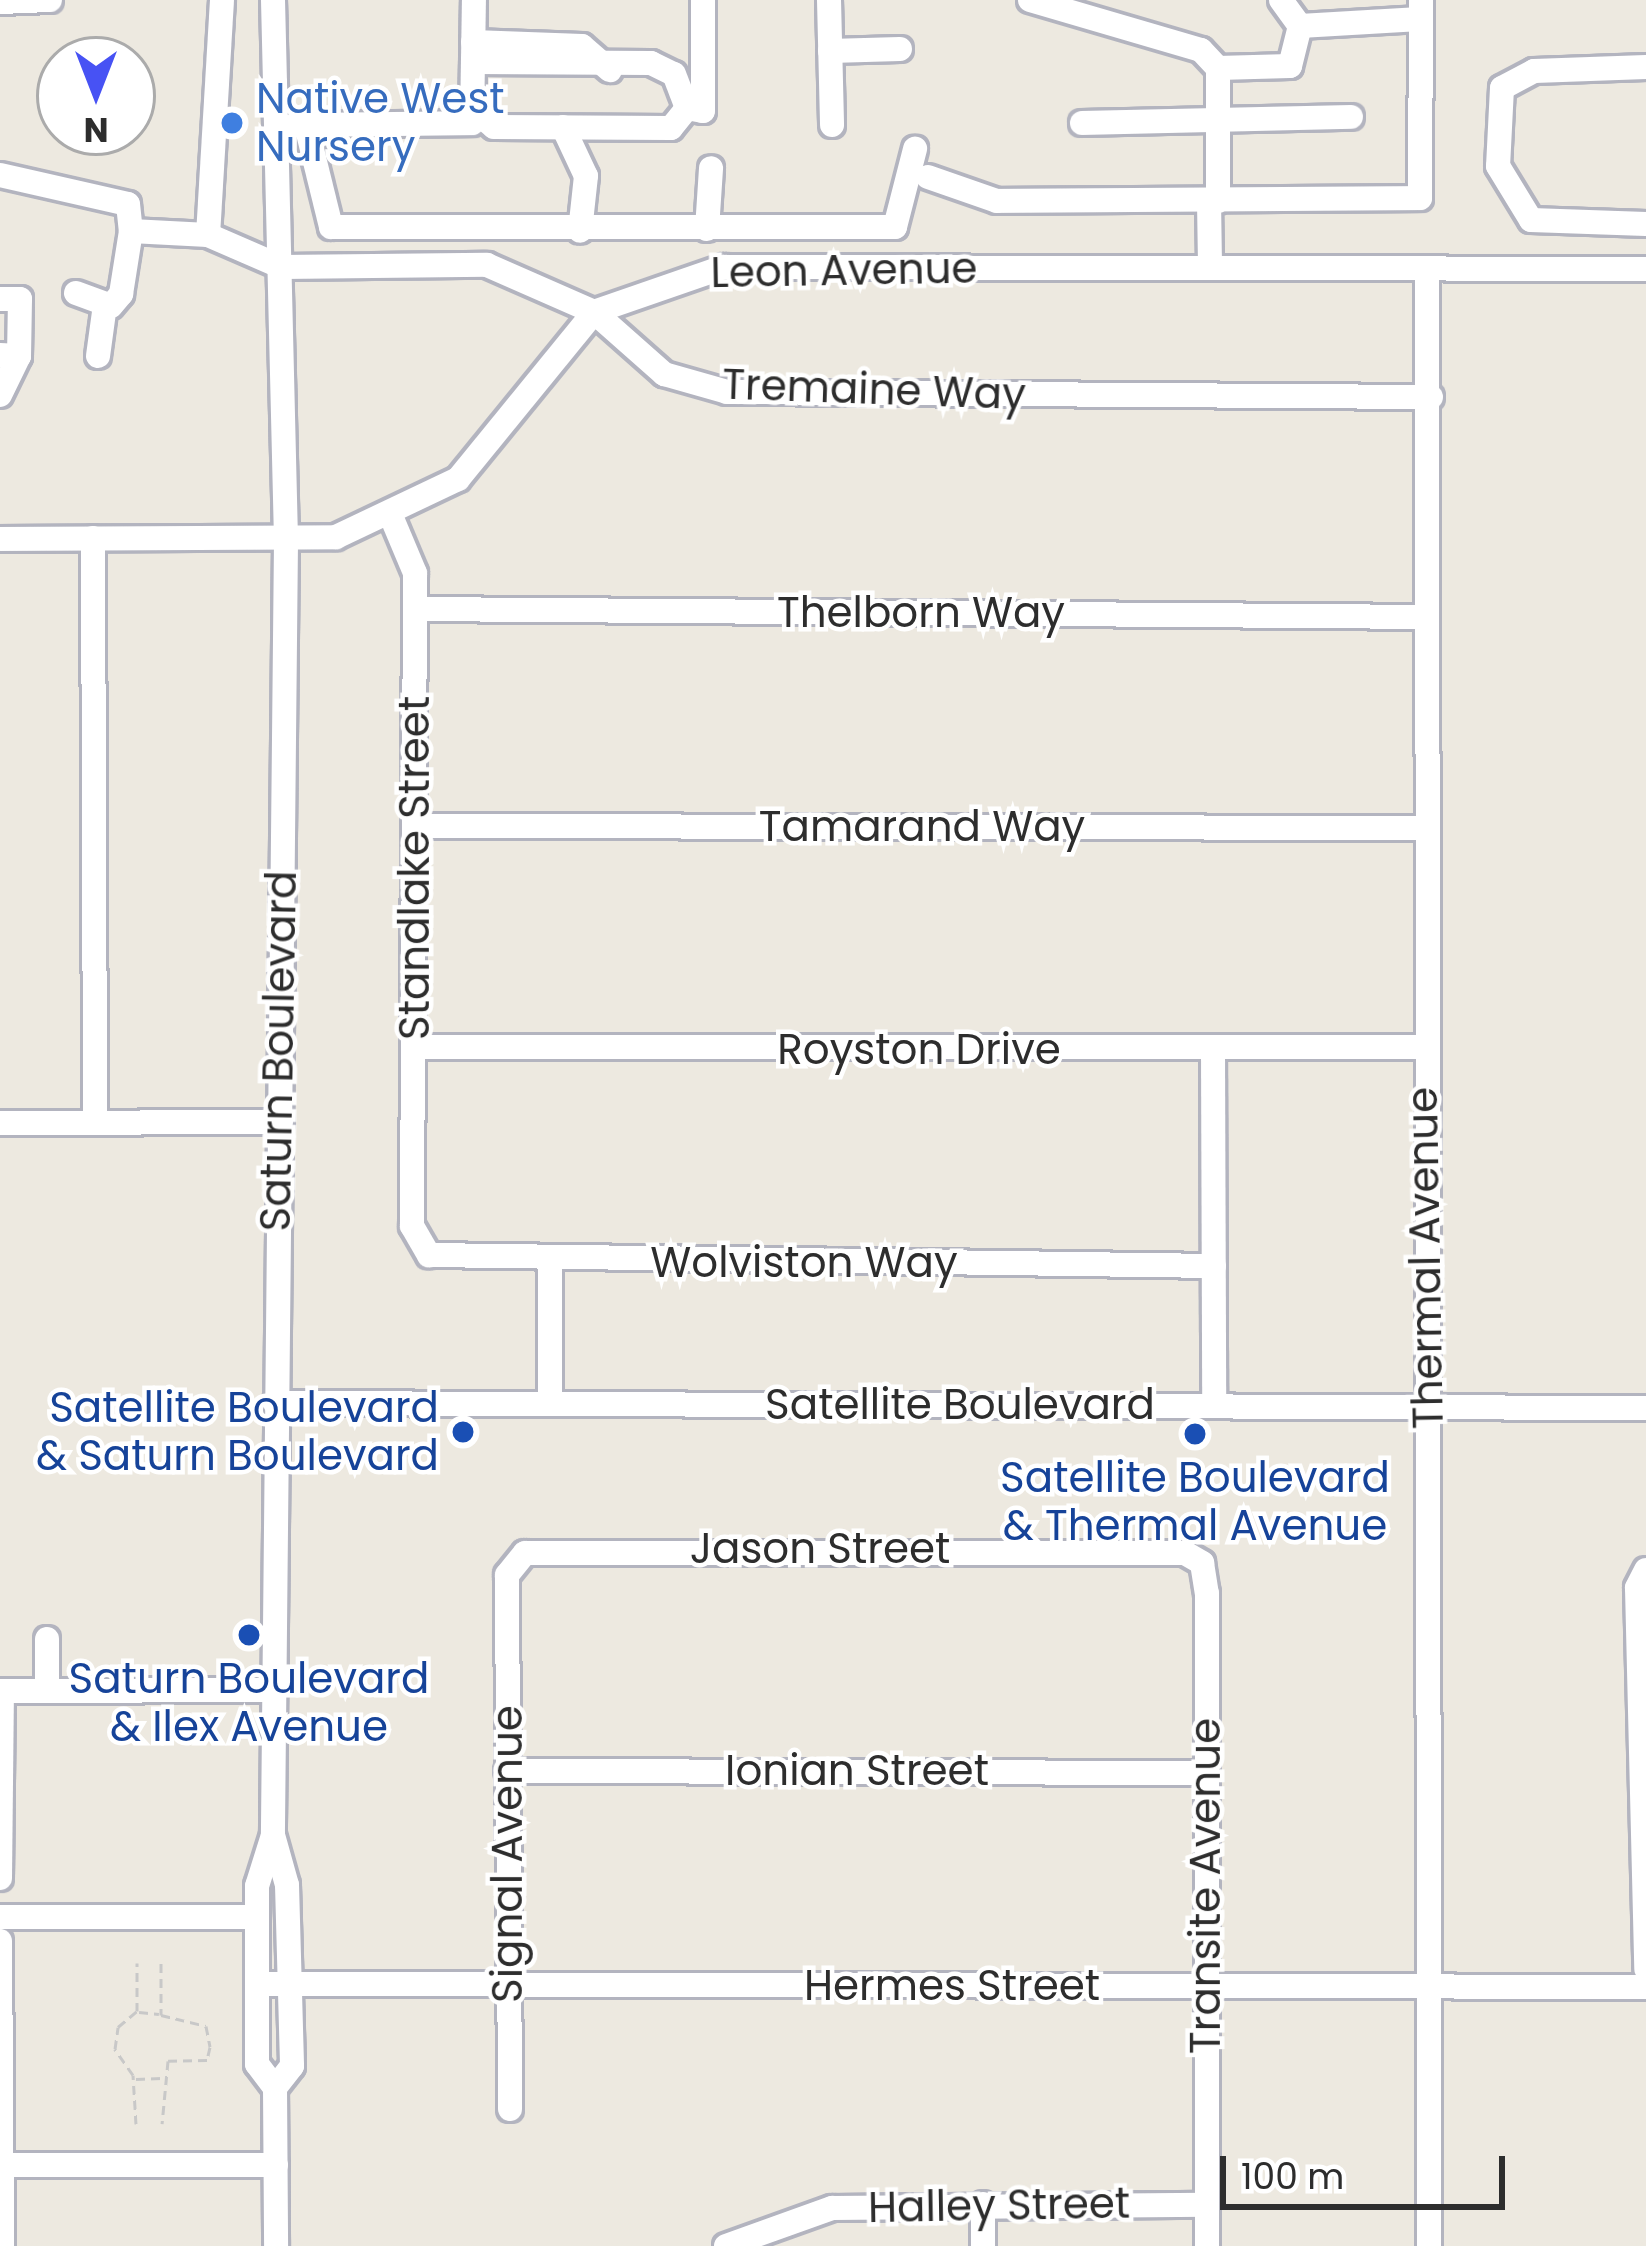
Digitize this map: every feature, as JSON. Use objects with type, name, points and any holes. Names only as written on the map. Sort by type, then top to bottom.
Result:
[{"type":"street","points":[[0,2],[50,0]]},
{"type":"street","points":[[208,235],[222,0]]},
{"type":"street","name":"Saturn Boulevard","points":[[273,0],[286,542],[273,1835],[257,1917],[257,2064],[275,2088],[276,2246]]},
{"type":"street","points":[[274,125],[472,123],[477,112],[474,0]]},
{"type":"street","points":[[687,109],[703,111],[703,0]]},
{"type":"street","points":[[829,0],[832,125]]},
{"type":"street","points":[[1030,0],[1201,50],[1219,68],[1290,66],[1300,26]]},
{"type":"street","points":[[1281,0],[1300,26]]},
{"type":"street","points":[[928,178],[997,201],[1420,198],[1420,10],[1300,26]]},
{"type":"street","points":[[830,50],[900,49]]},
{"type":"street","points":[[473,52],[610,70],[668,68],[687,109]]},
{"type":"street","points":[[1646,67],[1534,71],[1502,88],[1498,166],[1506,196],[1531,220],[1646,224]]},
{"type":"street","points":[[1210,268],[1219,68]]},
{"type":"street","points":[[477,112],[494,128],[671,128],[687,109]]},
{"type":"street","points":[[1082,123],[1351,117]]},
{"type":"street","points":[[307,125],[331,227],[580,231],[895,227],[915,149]]},
{"type":"street","points":[[563,128],[586,176],[580,231]]},
{"type":"street","points":[[707,229],[711,168]]},
{"type":"street","points":[[0,175],[128,204],[131,231],[121,294],[105,305],[98,356]]},
{"type":"street","points":[[131,231],[208,235],[282,267]]},
{"type":"street","name":"Tremaine Way","points":[[282,267],[487,265],[594,312],[664,374],[727,392],[1431,397]]},
{"type":"street","name":"Leon Avenue","points":[[594,312],[724,267],[1646,269]]},
{"type":"street","name":"Thermal Avenue","points":[[1427,269],[1431,397],[1423,1047],[1429,1407],[1430,2246]]},
{"type":"street","points":[[76,292],[105,305]]},
{"type":"street","points":[[0,299],[20,299],[0,395]]},
{"type":"street","points":[[0,539],[286,542],[391,516],[458,479],[594,312]]},
{"type":"street","name":"Standlake Street","points":[[391,516],[415,573],[412,1226]]},
{"type":"street","points":[[93,538],[94,1122]]},
{"type":"street","name":"Thelborn Way","points":[[415,608],[1427,617]]},
{"type":"street","name":"Tamarand Way","points":[[417,826],[1427,829]]},
{"type":"street","name":"Royston Drive","points":[[415,1047],[1214,1051],[1423,1047]]},
{"type":"street","points":[[1214,1051],[1214,1406]]},
{"type":"street","points":[[0,1123],[281,1122]]},
{"type":"street","name":"Wolviston Way","points":[[412,1226],[440,1260],[1214,1265]]},
{"type":"street","points":[[550,1262],[550,1404]]},
{"type":"street","name":"Satellite Boulevard","points":[[275,1403],[1646,1408]]},
{"type":"street","name":"Jason Street","points":[[507,1599],[507,1575],[538,1549],[1169,1551]]},
{"type":"street","name":"Transite Avenue","points":[[1169,1551],[1202,1563],[1207,1577],[1207,2246]]},
{"type":"street","points":[[1646,1570],[1637,1588],[1646,1969]]},
{"type":"street","name":"Signal Avenue","points":[[507,1599],[510,2109]]},
{"type":"street","points":[[46,1690],[47,1639]]},
{"type":"street","points":[[0,1879],[1,1691],[274,1690]]},
{"type":"street","name":"Ionian Street","points":[[507,1771],[1206,1773]]},
{"type":"street","name":"Saturn Boulevard","points":[[273,1835],[287,1885],[292,2066],[275,2088]]},
{"type":"street","points":[[0,1916],[257,1917]]},
{"type":"street","points":[[0,1941],[2,2246]]},
{"type":"street","name":"Hermes Street","points":[[257,1984],[1646,1987]]},
{"type":"street","points":[[2,2164],[275,2165]]},
{"type":"street","points":[[982,2204],[982,2246]]},
{"type":"street","name":"Halley Street","points":[[726,2246],[832,2208],[1207,2205]]},
{"type":"path","points":[[137,1963],[137,2012]]},
{"type":"path","points":[[161,1964],[161,2014]]},
{"type":"path","points":[[136,2124],[134,2079],[115,2049],[118,2027],[137,2012],[206,2026],[207,2060],[171,2058],[162,2078],[162,2124]]},
{"type":"path","points":[[134,2079],[162,2078]]},
{"type":"place","name":"Native West Nursery","points":[[232,123]]},
{"type":"place","name":"Satellite Boulevard & Saturn Boulevard","points":[[463,1432]]},
{"type":"place","name":"Satellite Boulevard & Thermal Avenue","points":[[1195,1434]]},
{"type":"place","name":"Saturn Boulevard & Ilex Avenue","points":[[249,1635]]}]
